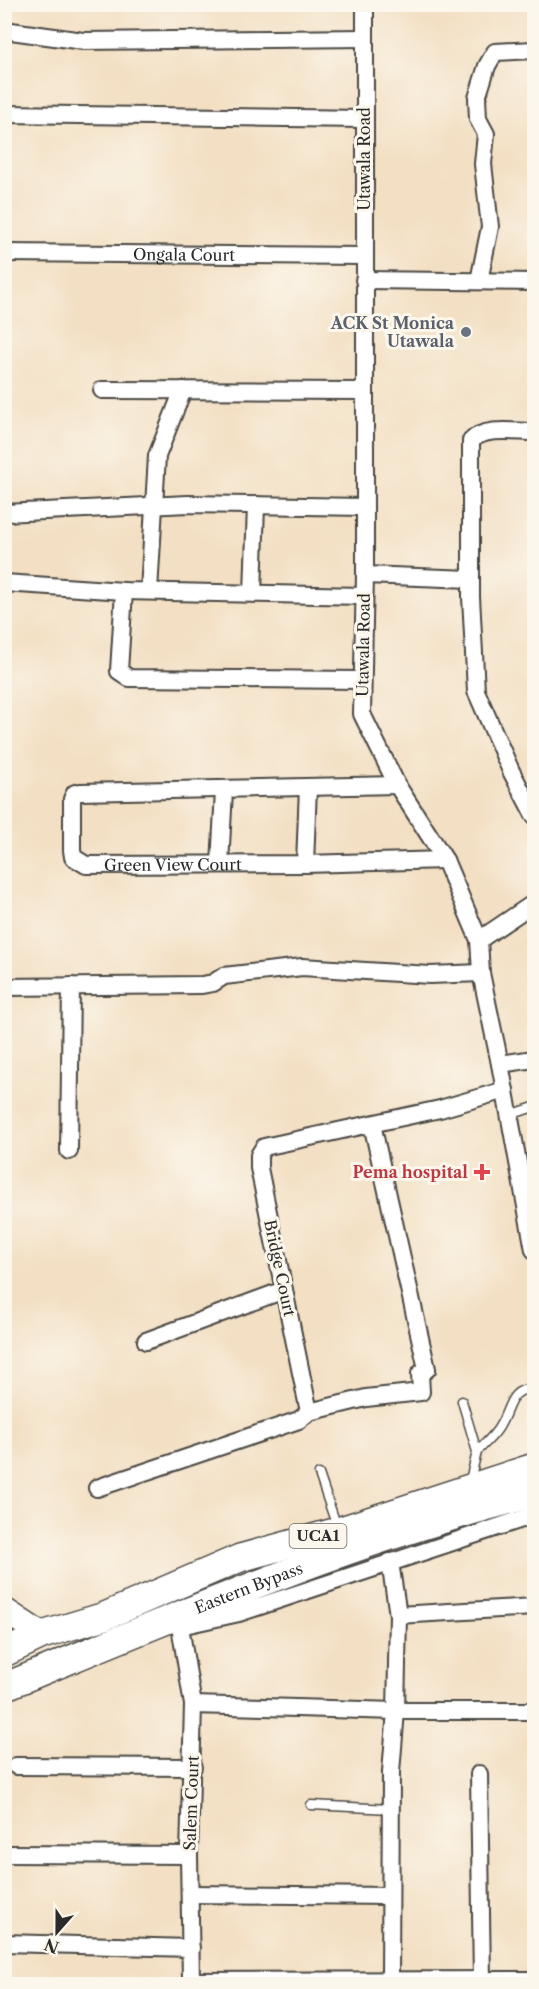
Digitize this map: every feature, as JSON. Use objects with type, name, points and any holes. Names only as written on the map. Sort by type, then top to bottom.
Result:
[{"type":"main road","name":"Eastern Bypass","points":[[4,1653],[42,1635],[105,1616],[240,1558],[338,1531],[469,1488],[533,1472]]},
{"type":"main road","name":"Eastern Bypass","points":[[5,1685],[174,1622],[327,1570],[463,1514],[533,1472]]},
{"type":"street","name":"Utawala Road","points":[[365,4],[363,391],[365,575],[362,714],[397,785],[445,860],[479,940],[481,973],[510,1115],[527,1171],[534,1250]]},
{"type":"street","points":[[4,30],[82,41],[365,38]]},
{"type":"street","points":[[479,281],[490,227],[483,164],[486,134],[478,119],[477,99],[487,66],[495,52],[534,50]]},
{"type":"street","points":[[4,114],[364,119]]},
{"type":"street","name":"Ongala Court","points":[[4,253],[364,256]]},
{"type":"street","points":[[364,280],[534,282]]},
{"type":"street","points":[[102,390],[363,391]]},
{"type":"street","points":[[149,591],[157,456],[183,390]]},
{"type":"street","points":[[534,432],[485,432],[471,441],[471,579],[476,692],[511,771],[534,815]]},
{"type":"street","points":[[253,593],[256,505]]},
{"type":"street","points":[[4,513],[154,506],[364,507]]},
{"type":"street","points":[[365,575],[471,579]]},
{"type":"street","points":[[4,584],[124,591],[363,596]]},
{"type":"street","points":[[124,591],[119,671],[129,678],[361,680]]},
{"type":"street","name":"Green View Court","points":[[397,785],[75,793],[72,799],[73,857],[86,865],[305,864],[445,860]]},
{"type":"street","points":[[305,864],[308,787]]},
{"type":"street","points":[[220,864],[224,791]]},
{"type":"street","points":[[479,940],[534,903]]},
{"type":"street","points":[[4,987],[202,985],[213,983],[224,976],[302,967],[430,975],[481,973]]},
{"type":"street","points":[[69,1151],[71,986]]},
{"type":"street","points":[[500,1064],[534,1059]]},
{"type":"street","name":"Bridge Court","points":[[309,1412],[259,1168],[259,1155],[264,1147],[440,1109],[505,1090]]},
{"type":"street","points":[[97,1488],[299,1420],[309,1412],[366,1398],[421,1392],[420,1374],[427,1369],[372,1124]]},
{"type":"street","points":[[146,1341],[284,1290]]},
{"type":"street","points":[[327,1570],[390,1562],[534,1515]]},
{"type":"street","points":[[390,1562],[398,1615],[396,1711],[390,1809],[390,1982],[534,1980]]},
{"type":"street","points":[[398,1615],[534,1607]]},
{"type":"street","points":[[4,1610],[42,1635]]},
{"type":"street","name":"Salem Court","points":[[174,1622],[193,1704],[189,1855],[191,1981],[390,1982]]},
{"type":"street","points":[[193,1704],[396,1711],[534,1711]]},
{"type":"street","points":[[16,1766],[193,1767]]},
{"type":"street","points":[[479,1774],[482,1981]]},
{"type":"street","points":[[7,1854],[189,1855]]},
{"type":"street","points":[[191,1894],[390,1896]]},
{"type":"street","points":[[4,1943],[191,1948]]},
{"type":"lane","points":[[510,1115],[534,1107]]},
{"type":"lane","points":[[469,1488],[470,1475],[477,1452],[499,1428],[514,1393],[534,1388]]},
{"type":"lane","points":[[462,1401],[477,1452]]},
{"type":"lane","points":[[319,1474],[338,1531]]},
{"type":"lane","points":[[311,1805],[390,1809]]},
{"type":"place","name":"ACK St Monica Utawala","points":[[466,332]]},
{"type":"place","name":"Pema hospital","points":[[482,1172]]}]
